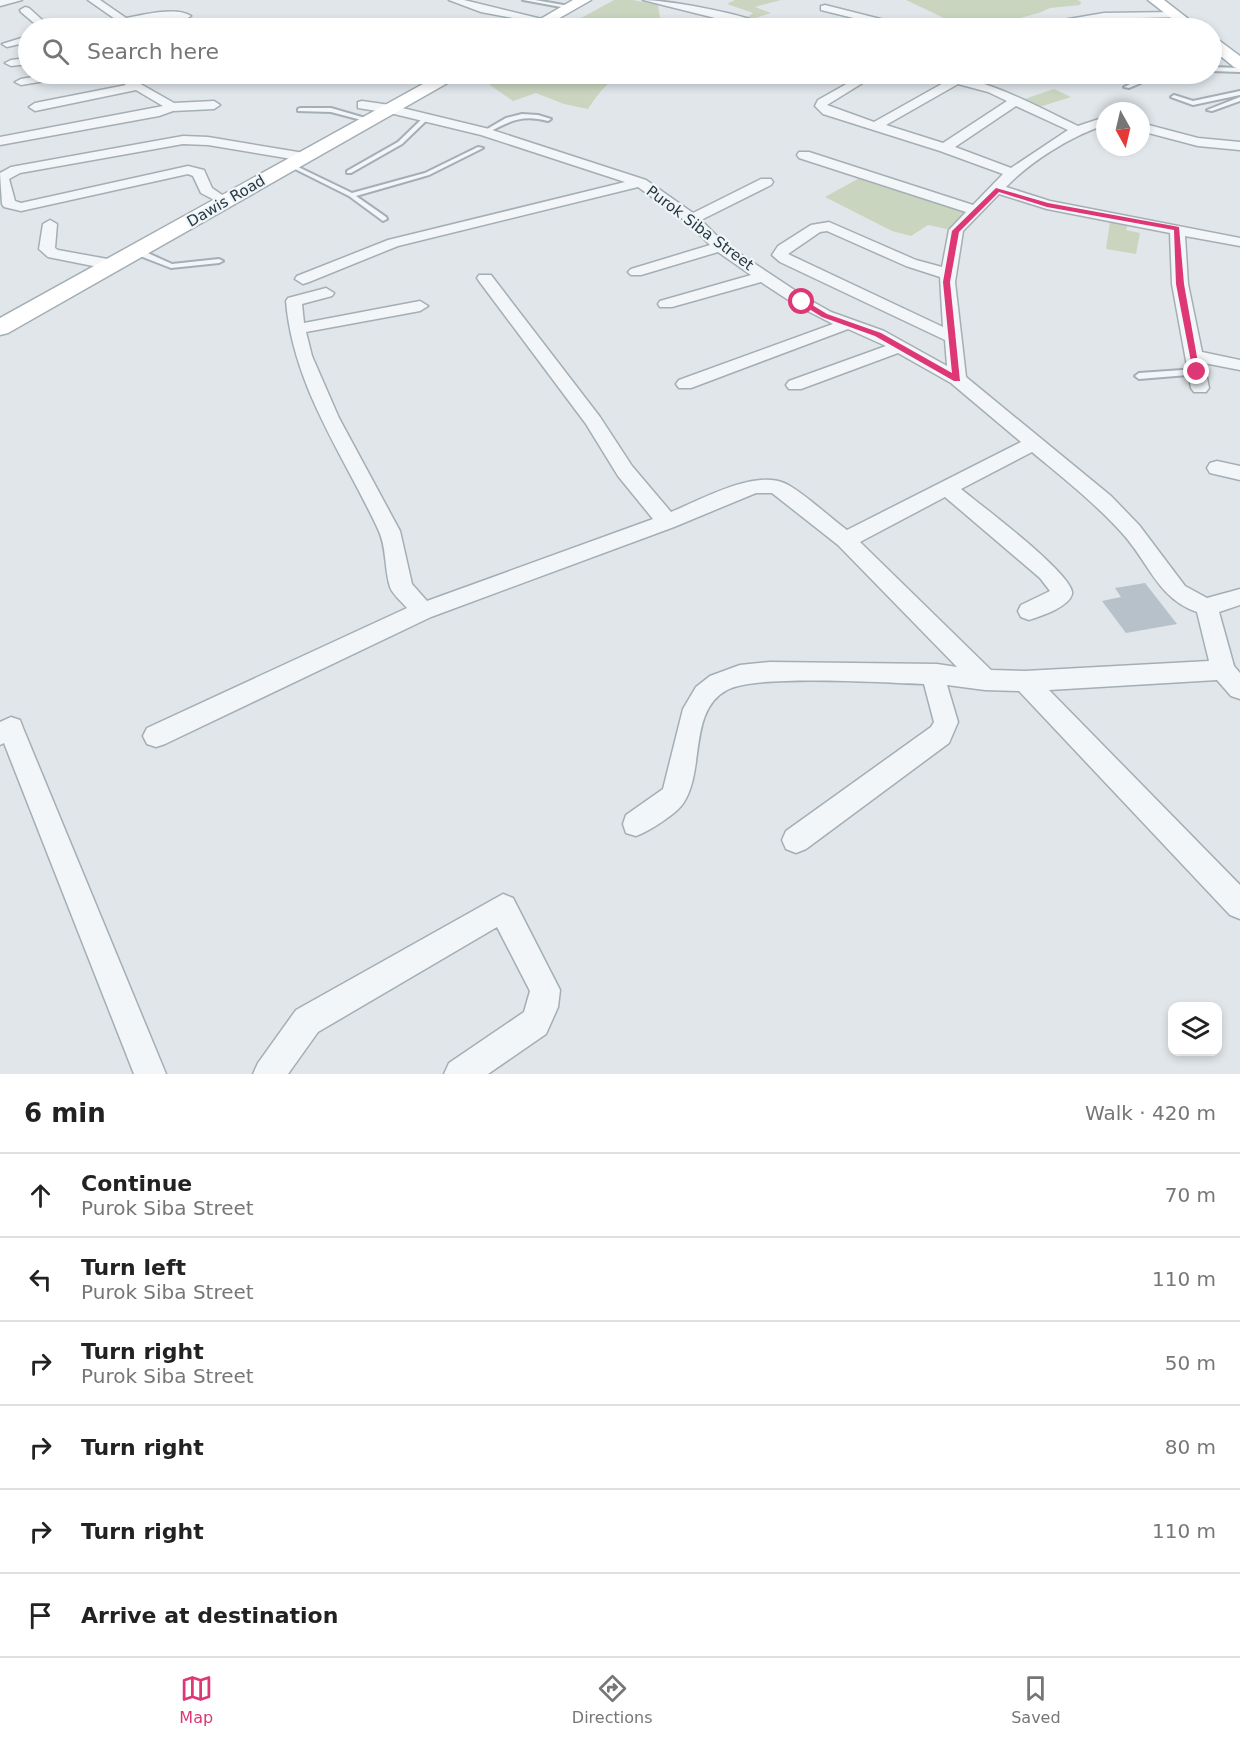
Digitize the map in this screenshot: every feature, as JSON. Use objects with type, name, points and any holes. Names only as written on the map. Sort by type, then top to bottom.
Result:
[{"type":"street","points":[[0,3],[17,0]]},
{"type":"street","points":[[93,0],[120,18]]},
{"type":"street","points":[[454,0],[513,18]]},
{"type":"street","points":[[648,0],[729,18]]},
{"type":"street","points":[[683,7],[699,0]]},
{"type":"street","points":[[1155,0],[1180,18]]},
{"type":"street","points":[[551,18],[578,3]]},
{"type":"street","points":[[825,9],[862,18]]},
{"type":"street","points":[[25,10],[34,18]]},
{"type":"street","points":[[142,18],[159,15],[186,16]]},
{"type":"street","points":[[1092,18],[1176,15]]},
{"type":"street","points":[[760,18],[764,16]]},
{"type":"street","points":[[8,44],[18,42]]},
{"type":"street","points":[[1222,50],[1234,60]]},
{"type":"street","points":[[11,63],[18,62]]},
{"type":"street","points":[[132,84],[166,101],[171,107]]},
{"type":"street","name":"Dawis Road","points":[[0,328],[297,161],[366,113],[390,109],[434,84]]},
{"type":"street","points":[[854,84],[822,103],[821,106],[827,111],[945,148],[1012,173]]},
{"type":"street","points":[[874,127],[951,84]]},
{"type":"street","points":[[972,84],[992,90],[1077,130]]},
{"type":"street","points":[[35,107],[136,86]]},
{"type":"street","points":[[945,148],[1014,102]]},
{"type":"street","points":[[0,141],[159,112],[171,107],[214,105]]},
{"type":"street","name":"Purok Siba Street","points":[[390,109],[485,132],[641,183],[692,219],[720,247],[809,306],[847,324],[878,335],[957,379],[1032,444],[1104,501],[1150,553],[1176,592],[1192,602],[1208,607]]},
{"type":"street","points":[[957,379],[947,274],[956,230],[1012,173],[1077,130],[1096,124]]},
{"type":"street","points":[[1150,129],[1198,142],[1240,146]]},
{"type":"street","points":[[224,201],[206,190],[199,173],[188,170],[21,207],[9,204],[2,177],[16,170],[183,140],[208,141],[297,161]]},
{"type":"street","points":[[804,155],[975,210]]},
{"type":"street","points":[[692,219],[766,182]]},
{"type":"street","points":[[303,279],[393,243],[641,183]]},
{"type":"street","points":[[998,189],[1047,205],[1240,242]]},
{"type":"street","points":[[50,224],[47,249],[53,254],[113,264]]},
{"type":"street","points":[[947,274],[911,263],[829,226],[816,228],[783,249],[780,255],[785,260],[954,338]]},
{"type":"street","points":[[1177,229],[1180,284],[1197,372],[1240,365]]},
{"type":"street","points":[[636,272],[720,247]]},
{"type":"street","points":[[666,304],[763,276]]},
{"type":"street","points":[[485,278],[592,421],[625,471],[668,522]]},
{"type":"street","points":[[326,293],[294,301],[297,329],[313,380],[390,531],[401,587],[423,611]]},
{"type":"street","points":[[297,329],[420,306]]},
{"type":"street","points":[[685,384],[847,324]]},
{"type":"street","points":[[795,385],[900,346]]},
{"type":"street","points":[[845,540],[1032,444]]},
{"type":"street","points":[[1217,468],[1240,473]]},
{"type":"street","points":[[156,736],[423,611],[668,522],[753,487],[767,485],[779,488],[845,540],[985,680]]},
{"type":"street","points":[[946,487],[1048,572],[1061,589],[1058,597],[1029,611]]},
{"type":"street","points":[[1240,597],[1208,607],[1223,670],[1240,689]]},
{"type":"street","points":[[636,824],[674,796],[693,713],[700,698],[726,678],[743,673],[937,675],[1025,681],[1223,670]]},
{"type":"street","points":[[796,840],[940,735],[946,722],[934,688],[937,675]]},
{"type":"street","points":[[1025,681],[1240,905]]},
{"type":"street","points":[[0,734],[11,728],[150,1074]]},
{"type":"street","points":[[269,1074],[307,1021],[503,908],[544,990],[543,1007],[535,1023],[460,1074]]},
{"type":"lane","points":[[525,0],[578,3]]},
{"type":"lane","points":[[1222,69],[1240,69]]},
{"type":"lane","points":[[1127,87],[1134,84]]},
{"type":"lane","points":[[1174,97],[1193,103],[1240,93]]},
{"type":"lane","points":[[1210,110],[1240,99]]},
{"type":"lane","points":[[300,110],[366,113]]},
{"type":"lane","points":[[485,132],[504,120],[518,116],[537,115],[548,119]]},
{"type":"lane","points":[[349,172],[400,143],[426,118]]},
{"type":"lane","points":[[351,195],[427,174],[480,148]]},
{"type":"lane","points":[[297,161],[351,195],[383,219]]},
{"type":"lane","points":[[138,252],[171,266],[219,261]]},
{"type":"lane","points":[[1139,376],[1197,372]]},
{"type":"green space","points":[[614,0],[633,0],[658,5],[660,18],[581,18]]},
{"type":"green space","points":[[735,0],[781,0],[755,7],[771,13],[755,18],[746,18],[753,13],[727,4]]},
{"type":"green space","points":[[906,0],[1078,0],[1081,2],[1080,5],[1050,8],[1020,18],[944,18]]},
{"type":"green space","points":[[609,84],[588,109],[564,104],[536,93],[513,101],[490,85]]},
{"type":"green space","points":[[1054,89],[1071,97],[1033,109],[1016,102]]},
{"type":"green space","points":[[863,176],[971,211],[956,231],[928,225],[911,236],[892,231],[825,197]]},
{"type":"green space","points":[[1110,221],[1128,225],[1126,230],[1140,233],[1136,254],[1106,249]]},
{"type":"building","points":[[1145,583],[1177,624],[1126,633],[1102,601],[1121,597],[1115,588]]},
{"type":"route","points":[[802,302],[859,330],[878,335],[957,379],[947,282],[956,230],[998,189],[1047,205],[1177,229],[1180,284],[1197,372]]}]
